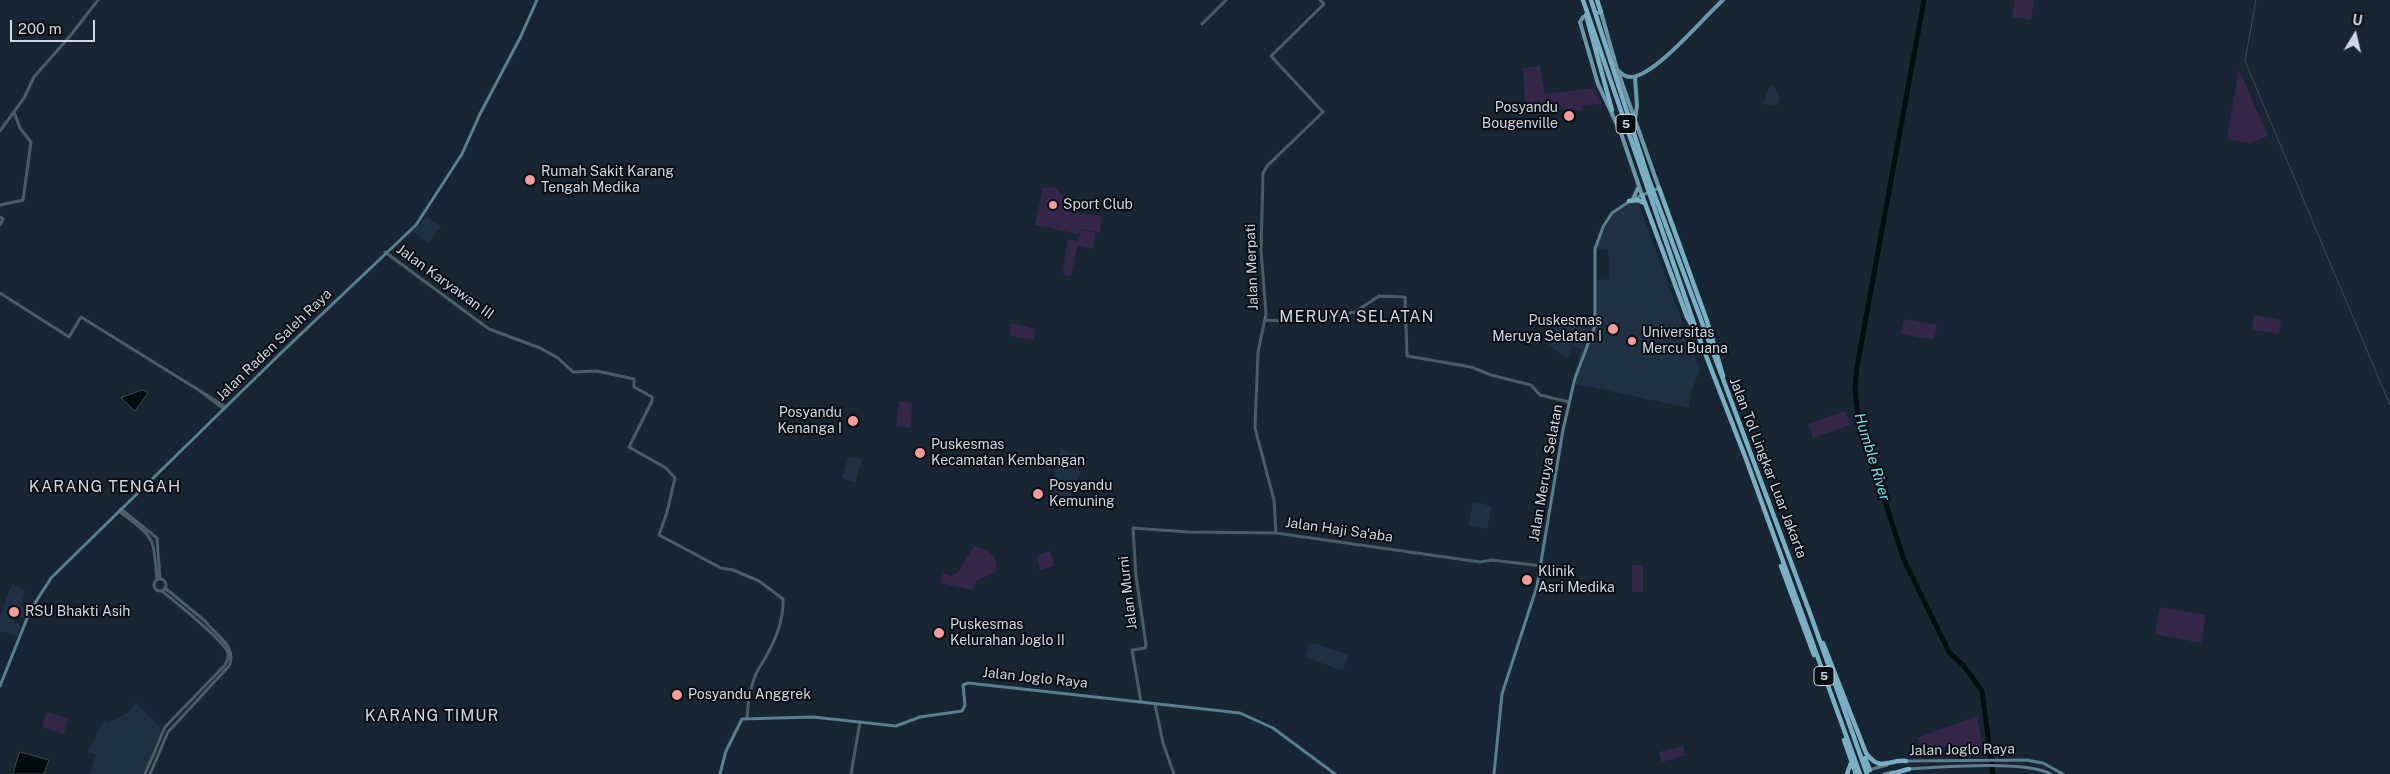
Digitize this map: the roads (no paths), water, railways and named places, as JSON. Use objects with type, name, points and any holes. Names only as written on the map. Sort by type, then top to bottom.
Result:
[{"type":"highway","name":"Jalan Tol Lingkar Luar Jakarta","points":[[1583,0],[1698,335],[1759,494],[1860,774]]},
{"type":"highway","name":"Jalan Tol Lingkar Luar Jakarta","points":[[1591,0],[1648,177],[1806,602],[1856,744],[1869,772]]},
{"type":"highway","points":[[1597,0],[1599,13]]},
{"type":"highway","points":[[1586,8],[1588,26],[1612,110]]},
{"type":"highway","points":[[1658,186],[1707,321],[1723,371],[1723,381]]},
{"type":"highway","points":[[1642,195],[1687,317],[1698,335]]},
{"type":"highway","points":[[1631,200],[1638,200],[1645,204]]},
{"type":"highway","points":[[1778,550],[1783,572],[1856,774]]},
{"type":"highway","points":[[1818,636],[1827,651],[1869,772]]},
{"type":"highway","points":[[1851,760],[1860,763],[1865,756]]},
{"type":"highway","points":[[1865,756],[1882,765],[1906,760]]},
{"type":"highway","points":[[1848,774],[1851,760]]},
{"type":"highway","points":[[1891,774],[1909,769]]},
{"type":"main road","name":"Jalan Raden Saleh Raya","points":[[0,686],[30,611],[45,586],[120,510],[385,252],[416,225],[462,154],[478,116],[522,36],[537,0]]},
{"type":"main road","points":[[1617,69],[1625,75],[1635,77],[1661,61],[1723,0]]},
{"type":"main road","points":[[1599,13],[1658,186],[1646,191],[1639,185]]},
{"type":"main road","points":[[1582,17],[1580,22],[1597,81],[1604,100],[1612,110],[1642,195]]},
{"type":"main road","points":[[1635,77],[1637,106],[1635,121]]},
{"type":"main road","points":[[1631,200],[1638,191],[1639,185]]},
{"type":"main road","name":"Jalan Meruya Selatan","points":[[1494,774],[1502,694],[1536,590],[1557,457],[1569,402],[1580,366],[1596,326],[1594,249],[1609,217],[1631,200],[1658,186]]},
{"type":"main road","name":"Jalan Joglo Raya","points":[[747,718],[813,717],[900,725],[920,717],[962,711],[965,707],[963,685],[968,683],[1235,712],[1254,717],[1282,733],[1335,774]]},
{"type":"main road","points":[[720,774],[726,751],[739,722],[747,718]]},
{"type":"main road","name":"Jalan Joglo Raya","points":[[1860,774],[1906,760],[2034,761],[2063,774]]},
{"type":"main road","points":[[1940,760],[1941,768]]},
{"type":"main road","name":"Jalan Joglo Raya","points":[[1884,774],[1909,769],[1997,767],[2039,769],[2051,774]]},
{"type":"street","points":[[0,131],[34,77],[98,0]]},
{"type":"street","points":[[1202,24],[1226,0]]},
{"type":"street","name":"Jalan Merpati","points":[[1276,533],[1274,500],[1255,428],[1257,361],[1265,320],[1261,250],[1263,173],[1267,166],[1323,112],[1271,56],[1324,4],[1320,0]]},
{"type":"street","points":[[0,205],[22,201],[24,193],[31,142],[20,128],[14,111]]},
{"type":"street","points":[[0,225],[1,218]]},
{"type":"street","name":"Jalan Karyawan III","points":[[385,252],[488,329],[540,348],[573,372],[597,371],[635,379],[634,388],[644,391],[653,399],[629,446],[666,468],[676,480],[658,535],[721,568],[733,570],[759,581],[764,587],[783,598],[778,630],[759,668],[749,700],[747,718]]},
{"type":"street","points":[[0,293],[69,336],[81,317],[225,408]]},
{"type":"street","points":[[1265,320],[1303,322],[1355,312],[1379,296],[1406,297],[1406,353],[1409,356],[1472,367],[1491,375],[1531,385],[1540,395],[1569,402]]},
{"type":"street","points":[[120,510],[155,540],[158,579],[154,583],[154,588],[164,590],[202,624],[225,648],[227,661],[166,727],[148,773]]},
{"type":"street","name":"Jalan Haji Sa'aba","points":[[1133,528],[1188,532],[1276,533],[1480,562],[1492,560],[1541,566]]},
{"type":"street","name":"Jalan Murni","points":[[1133,528],[1136,576],[1146,645],[1145,648],[1132,650],[1142,702]]},
{"type":"street","points":[[158,579],[166,583],[164,590]]},
{"type":"street","points":[[1155,704],[1163,743],[1174,774]]},
{"type":"street","points":[[851,774],[860,722]]},
{"type":"waterway","name":"Humble River","points":[[1924,0],[1857,367],[1855,388],[1858,418],[1904,560],[1949,652],[1964,666],[1982,691],[1993,774]]},
{"type":"waterway","points":[[2256,0],[2245,61],[2390,405]]},
{"type":"place","name":"Posyandu Bougenville","points":[[1569,116]]},
{"type":"place","name":"Rumah Sakit Karang Tengah Medika","points":[[530,180]]},
{"type":"place","name":"Sport Club","points":[[1053,205]]},
{"type":"place","name":"Puskesmas Meruya Selatan I","points":[[1613,329]]},
{"type":"place","name":"Universitas Mercu Buana","points":[[1632,341]]},
{"type":"place","name":"Posyandu Kenanga I","points":[[853,421]]},
{"type":"place","name":"Puskesmas Kecamatan Kembangan","points":[[920,453]]},
{"type":"place","name":"Posyandu Kemuning","points":[[1038,494]]},
{"type":"place","name":"Klinik Asri Medika","points":[[1527,580]]},
{"type":"place","name":"RSU Bhakti Asih","points":[[14,612]]},
{"type":"place","name":"Puskesmas Kelurahan Joglo II","points":[[939,633]]},
{"type":"place","name":"Posyandu Anggrek","points":[[677,695]]},
{"type":"district","name":"MERUYA SELATAN","points":[[1357,317]]},
{"type":"district","name":"KARANG TENGAH","points":[[105,487]]},
{"type":"district","name":"KARANG TIMUR","points":[[432,716]]}]
